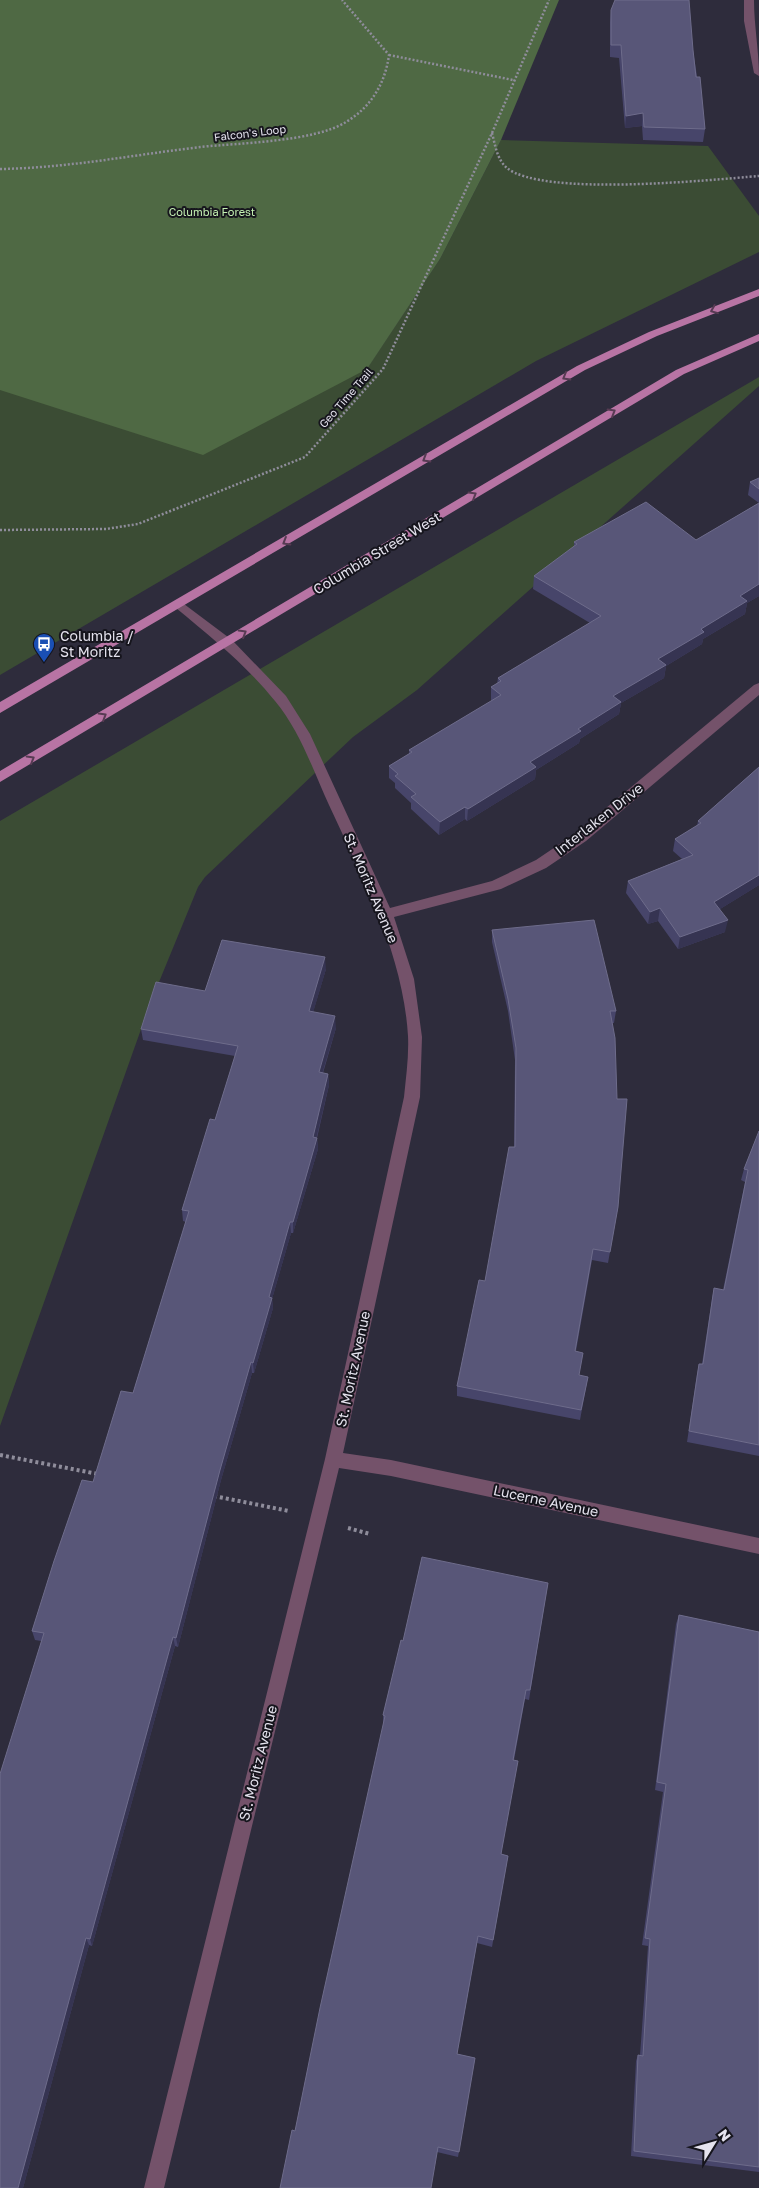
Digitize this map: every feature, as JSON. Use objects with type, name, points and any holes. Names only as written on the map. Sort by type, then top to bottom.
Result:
[{"type":"main road","points":[[0,708],[581,368],[653,334],[759,292]]},
{"type":"main road","name":"Columbia Street West","points":[[0,777],[680,372],[759,337]]},
{"type":"street","points":[[749,0],[759,73]]},
{"type":"street","name":"St. Moritz Avenue","points":[[154,2188],[333,1459],[412,1097],[415,1037],[408,988],[386,914],[303,734],[281,699],[227,642],[180,604]]},
{"type":"street","name":"Interlaken Drive","points":[[386,914],[496,885],[541,864],[580,837],[759,688]]},
{"type":"street","name":"Lucerne Avenue","points":[[333,1459],[391,1468],[759,1546]]},
{"type":"path","points":[[342,0],[389,55],[513,80]]},
{"type":"path","name":"Geo Time Trail","points":[[0,530],[106,529],[138,524],[306,457],[382,369],[492,133],[513,80],[549,0]]},
{"type":"path","name":"Falcon's Loop","points":[[0,169],[48,168],[126,156],[300,136],[323,130],[346,123],[370,103],[386,76],[389,55]]},
{"type":"path","points":[[492,133],[499,157],[508,168],[524,175],[558,182],[629,183],[759,176]]},
{"type":"path","points":[[0,1455],[105,1475]]},
{"type":"path","points":[[210,1495],[287,1510]]},
{"type":"green space","points":[[0,0],[368,367],[440,259],[501,140],[708,146],[759,216],[759,252],[536,361],[0,675]]},
{"type":"green space","name":"Columbia Forest","points":[[0,0],[559,0],[501,140],[440,259],[367,369],[203,455],[0,390]]},
{"type":"green space","points":[[759,377],[759,386],[417,690],[353,737],[205,877],[198,887],[150,1004],[0,1426],[0,821]]},
{"type":"building","points":[[615,0],[689,0],[696,77],[700,77],[705,129],[644,127],[643,113],[626,116],[621,45],[611,45],[611,10]]},
{"type":"building","points":[[759,478],[759,489],[750,482]]},
{"type":"building","points":[[646,502],[696,540],[759,503],[759,584],[740,596],[747,601],[701,629],[704,632],[658,659],[666,665],[613,696],[621,702],[578,729],[581,731],[530,762],[536,767],[468,809],[465,807],[440,822],[411,797],[416,794],[395,776],[398,774],[389,766],[412,752],[409,750],[501,695],[491,687],[501,681],[498,678],[601,616],[534,576],[577,544],[574,542]]},
{"type":"building","points":[[759,767],[759,875],[714,902],[728,920],[680,937],[660,908],[650,912],[628,881],[693,855],[675,839],[701,823],[698,821]]},
{"type":"building","points":[[594,920],[616,1011],[610,1011],[615,1038],[617,1099],[627,1099],[618,1207],[610,1252],[593,1249],[575,1351],[583,1353],[579,1375],[588,1377],[581,1410],[457,1386],[479,1280],[485,1281],[509,1147],[515,1147],[516,1048],[508,999],[492,930]]},
{"type":"building","points":[[222,940],[325,957],[309,1011],[335,1016],[319,1072],[328,1074],[313,1137],[317,1138],[293,1222],[290,1222],[269,1297],[272,1298],[253,1363],[251,1362],[220,1470],[176,1638],[173,1637],[90,1939],[86,1938],[18,2188],[0,2188],[0,1774],[44,1633],[32,1631],[54,1561],[82,1480],[93,1482],[121,1391],[133,1393],[189,1211],[182,1210],[210,1119],[215,1120],[238,1046],[141,1029],[156,982],[205,991]]},
{"type":"building","points":[[759,1131],[759,1445],[689,1431],[699,1364],[703,1364],[714,1288],[724,1290],[748,1170],[744,1169]]},
{"type":"building","points":[[422,1557],[548,1583],[530,1690],[526,1690],[513,1760],[518,1761],[501,1854],[508,1856],[493,1940],[478,1936],[457,2054],[475,2058],[459,2152],[438,2147],[431,2188],[280,2188],[292,2130],[295,2131],[320,2008],[385,1716],[383,1715],[401,1640],[403,1641]]},
{"type":"building","points":[[679,1615],[759,1632],[759,2167],[634,2151],[638,2055],[643,2056],[650,1939],[645,1938],[666,1784],[657,1782]]},
{"type":"place","name":"Columbia / St Moritz","points":[[44,663]]}]
